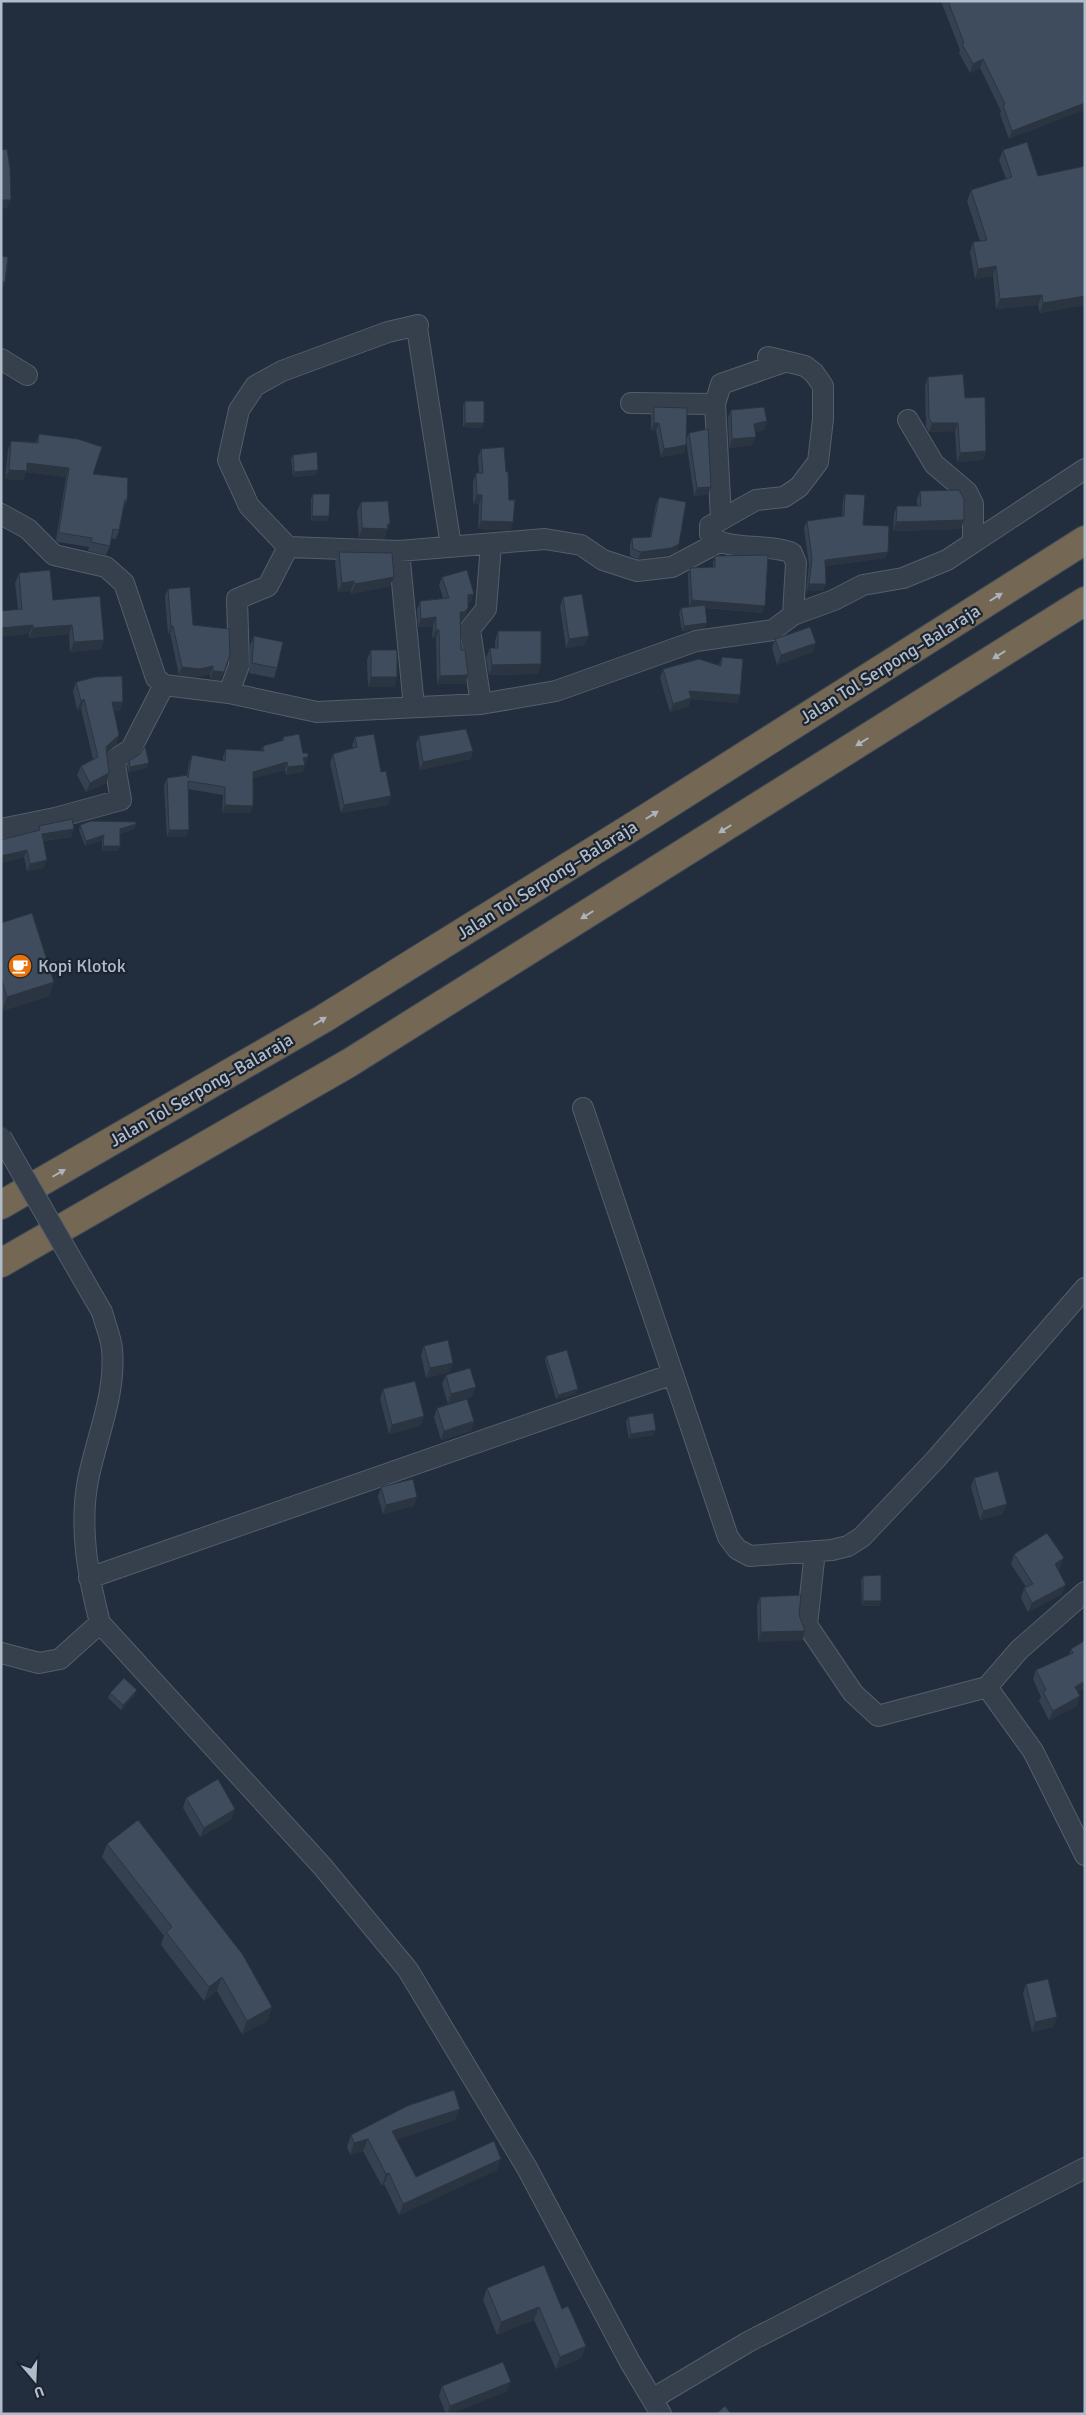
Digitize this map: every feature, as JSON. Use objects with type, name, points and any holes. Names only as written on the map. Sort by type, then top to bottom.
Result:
[{"type":"highway","name":"Jalan Tol Serpong–Balaraja","points":[[6,1202],[323,1019],[645,819],[1085,540]]},
{"type":"highway","points":[[1,1263],[349,1063],[1085,601]]},
{"type":"street","points":[[451,546],[418,325],[388,332],[282,371],[254,386],[239,410],[228,460],[249,506],[288,547],[399,551],[545,539],[574,543],[591,550],[604,560],[637,571],[672,567],[719,542],[779,549],[792,553],[796,563],[793,615]]},
{"type":"street","points":[[1,359],[27,375]]},
{"type":"street","points":[[719,542],[710,534],[710,526],[721,518],[756,500],[784,497],[798,487],[818,462],[823,419],[823,386],[805,366],[776,359],[721,384],[715,404],[721,518]]},
{"type":"street","points":[[631,403],[715,404]]},
{"type":"street","points":[[908,420],[934,464],[967,492],[973,504],[973,542]]},
{"type":"street","points":[[1,514],[28,529],[54,555],[106,567],[124,583],[156,678],[164,685],[229,693],[318,712],[481,704],[556,691],[696,641],[773,630],[793,615],[834,600],[863,585],[912,574],[947,560],[1085,469]]},
{"type":"street","points":[[481,704],[470,629],[486,609],[492,544]]},
{"type":"street","points":[[229,693],[239,664],[237,599],[268,586],[288,547]]},
{"type":"street","points":[[399,551],[414,707]]},
{"type":"street","points":[[1,829],[55,818],[121,800],[114,760],[131,749],[164,685]]},
{"type":"street","points":[[583,1108],[728,1537],[737,1549],[750,1556],[815,1551],[848,1546],[862,1537],[936,1459],[1085,1288]]},
{"type":"street","points":[[1,1137],[102,1312],[112,1347],[113,1385],[88,1480],[84,1522],[89,1578],[100,1623],[322,1866],[408,1970],[527,2168],[656,2406],[748,2342],[1085,2168]]},
{"type":"street","points":[[89,1578],[673,1374]]},
{"type":"street","points":[[815,1551],[807,1625],[853,1694],[878,1716],[987,1687],[1019,1650],[1085,1592]]},
{"type":"street","points":[[1,1653],[39,1663],[60,1659],[100,1623]]},
{"type":"street","points":[[987,1687],[1033,1751],[1085,1855]]},
{"type":"building","points":[[948,1],[1085,1],[1085,103],[1012,131],[1003,105],[1005,104],[983,59],[973,64],[962,44],[964,43]]},
{"type":"building","points":[[1027,142],[1038,176],[1085,166],[1085,296],[1043,303],[1042,295],[1000,299],[996,266],[978,269],[973,242],[987,240],[971,190],[1012,177],[1003,150]]},
{"type":"building","points":[[7,149],[10,168],[11,200],[1,200],[1,150]]},
{"type":"building","points":[[1,256],[8,257],[5,282],[1,282]]},
{"type":"building","points":[[963,374],[965,398],[985,397],[986,451],[960,453],[958,423],[932,423],[929,418],[928,377]]},
{"type":"building","points":[[465,401],[484,401],[484,423],[465,423]]},
{"type":"building","points":[[654,407],[687,408],[686,445],[664,449],[659,423],[654,423]]},
{"type":"building","points":[[764,407],[767,421],[754,424],[756,437],[732,439],[731,410]]},
{"type":"building","points":[[708,429],[711,487],[697,488],[689,433]]},
{"type":"building","points":[[39,434],[78,439],[102,447],[93,474],[128,478],[127,500],[125,500],[119,530],[113,529],[110,546],[91,542],[92,538],[61,533],[59,531],[69,468],[27,463],[27,471],[9,470],[11,441],[38,443]]},
{"type":"building","points":[[504,447],[506,472],[508,472],[509,500],[515,500],[513,522],[481,521],[482,495],[477,495],[476,473],[483,473],[481,449]]},
{"type":"building","points":[[317,452],[318,470],[294,472],[293,455]]},
{"type":"building","points":[[959,490],[964,499],[964,520],[896,522],[897,506],[921,506],[920,491]]},
{"type":"building","points":[[313,494],[330,494],[329,516],[312,516]]},
{"type":"building","points":[[845,494],[865,495],[863,525],[889,526],[888,552],[825,560],[826,584],[809,584],[812,558],[807,521],[844,516]]},
{"type":"building","points":[[659,497],[686,502],[679,544],[671,548],[641,552],[633,549],[632,538],[651,537]]},
{"type":"building","points":[[388,501],[390,524],[387,525],[388,529],[362,528],[361,502]]},
{"type":"building","points":[[339,552],[392,553],[394,577],[355,584],[354,581],[342,583]]},
{"type":"building","points":[[768,555],[765,606],[692,600],[690,568],[715,567],[715,556]]},
{"type":"building","points":[[50,570],[53,600],[100,596],[104,640],[74,642],[72,625],[33,628],[33,625],[1,628],[1,611],[22,609],[19,573]]},
{"type":"building","points":[[467,570],[474,594],[468,595],[468,608],[464,612],[460,612],[461,650],[465,650],[468,675],[440,676],[439,630],[436,630],[436,617],[421,619],[420,601],[449,598],[442,577]]},
{"type":"building","points":[[190,587],[193,625],[229,629],[230,655],[224,672],[213,671],[213,666],[200,669],[182,667],[173,626],[171,626],[168,589]]},
{"type":"building","points":[[582,594],[589,636],[569,639],[563,597]]},
{"type":"building","points":[[705,605],[707,623],[684,626],[681,608]]},
{"type":"building","points":[[810,627],[816,643],[781,655],[775,639]]},
{"type":"building","points":[[498,631],[541,631],[541,664],[492,665],[490,648],[498,648]]},
{"type":"building","points":[[254,636],[283,642],[277,668],[252,663]]},
{"type":"building","points":[[371,650],[397,650],[397,677],[371,677]]},
{"type":"building","points":[[722,657],[743,659],[740,695],[689,691],[691,698],[673,704],[663,669],[699,659],[721,666]]},
{"type":"building","points":[[122,676],[123,702],[112,702],[119,735],[106,747],[109,773],[90,783],[81,766],[98,757],[84,699],[81,701],[76,682],[95,677]]},
{"type":"building","points":[[466,729],[473,751],[423,762],[419,736]]},
{"type":"building","points":[[299,734],[303,753],[308,753],[308,757],[303,758],[305,765],[288,767],[287,762],[253,772],[253,806],[225,805],[225,787],[188,781],[189,830],[169,830],[167,778],[188,775],[188,778],[192,755],[225,761],[226,749],[264,751],[263,746],[284,740],[283,737]]},
{"type":"building","points":[[374,734],[381,772],[386,771],[391,796],[344,805],[333,754],[357,747],[355,737]]},
{"type":"building","points":[[145,746],[149,763],[130,767],[129,761],[140,754]]},
{"type":"building","points":[[72,819],[74,829],[42,834],[47,860],[30,864],[27,850],[1,856],[1,840],[40,830],[39,826]]},
{"type":"building","points":[[91,821],[136,822],[136,824],[120,829],[120,846],[103,846],[104,835],[86,841],[80,825]]},
{"type":"building","name":"Kopi Klotok","points":[[32,913],[54,982],[7,997],[1,978],[1,923]]},
{"type":"building","points":[[448,1340],[453,1363],[430,1368],[424,1346]]},
{"type":"building","points":[[567,1350],[578,1389],[558,1395],[546,1356]]},
{"type":"building","points":[[470,1368],[476,1387],[451,1394],[446,1375]]},
{"type":"building","points":[[415,1381],[424,1416],[392,1425],[383,1389]]},
{"type":"building","points":[[467,1399],[474,1421],[444,1431],[437,1408]]},
{"type":"building","points":[[653,1413],[656,1430],[631,1434],[628,1417]]},
{"type":"building","points":[[998,1471],[1007,1504],[983,1511],[974,1478]]},
{"type":"building","points":[[413,1479],[417,1497],[386,1505],[381,1487]]},
{"type":"building","points":[[1047,1533],[1064,1558],[1055,1564],[1066,1585],[1032,1603],[1024,1588],[1033,1584],[1014,1554]]},
{"type":"building","points":[[881,1575],[881,1601],[863,1601],[863,1576]]},
{"type":"building","points":[[801,1595],[799,1615],[805,1631],[761,1632],[760,1597]]},
{"type":"building","points":[[1084,1641],[1085,1681],[1075,1687],[1080,1696],[1053,1711],[1043,1692],[1046,1690],[1036,1670],[1073,1653],[1071,1649]]},
{"type":"building","points":[[124,1678],[137,1690],[123,1705],[110,1693]]},
{"type":"building","points":[[218,1779],[235,1809],[204,1828],[186,1798]]},
{"type":"building","points":[[138,1820],[243,1955],[272,2007],[247,2021],[222,1977],[209,1987],[166,1932],[172,1927],[107,1844]]},
{"type":"building","points":[[1048,1979],[1057,2017],[1035,2022],[1026,1984]]},
{"type":"building","points":[[454,2090],[460,2109],[392,2131],[416,2177],[494,2141],[501,2159],[403,2204],[389,2173],[386,2174],[368,2139],[354,2143],[351,2135],[407,2106]]},
{"type":"building","points":[[544,2265],[562,2309],[568,2306],[586,2346],[560,2357],[539,2307],[501,2322],[487,2288]]},
{"type":"building","points":[[503,2362],[511,2382],[450,2406],[442,2386]]},
{"type":"building","points":[[725,2406],[731,2414],[716,2414]]},
{"type":"place","name":"Kopi Klotok","points":[[20,966]]}]
